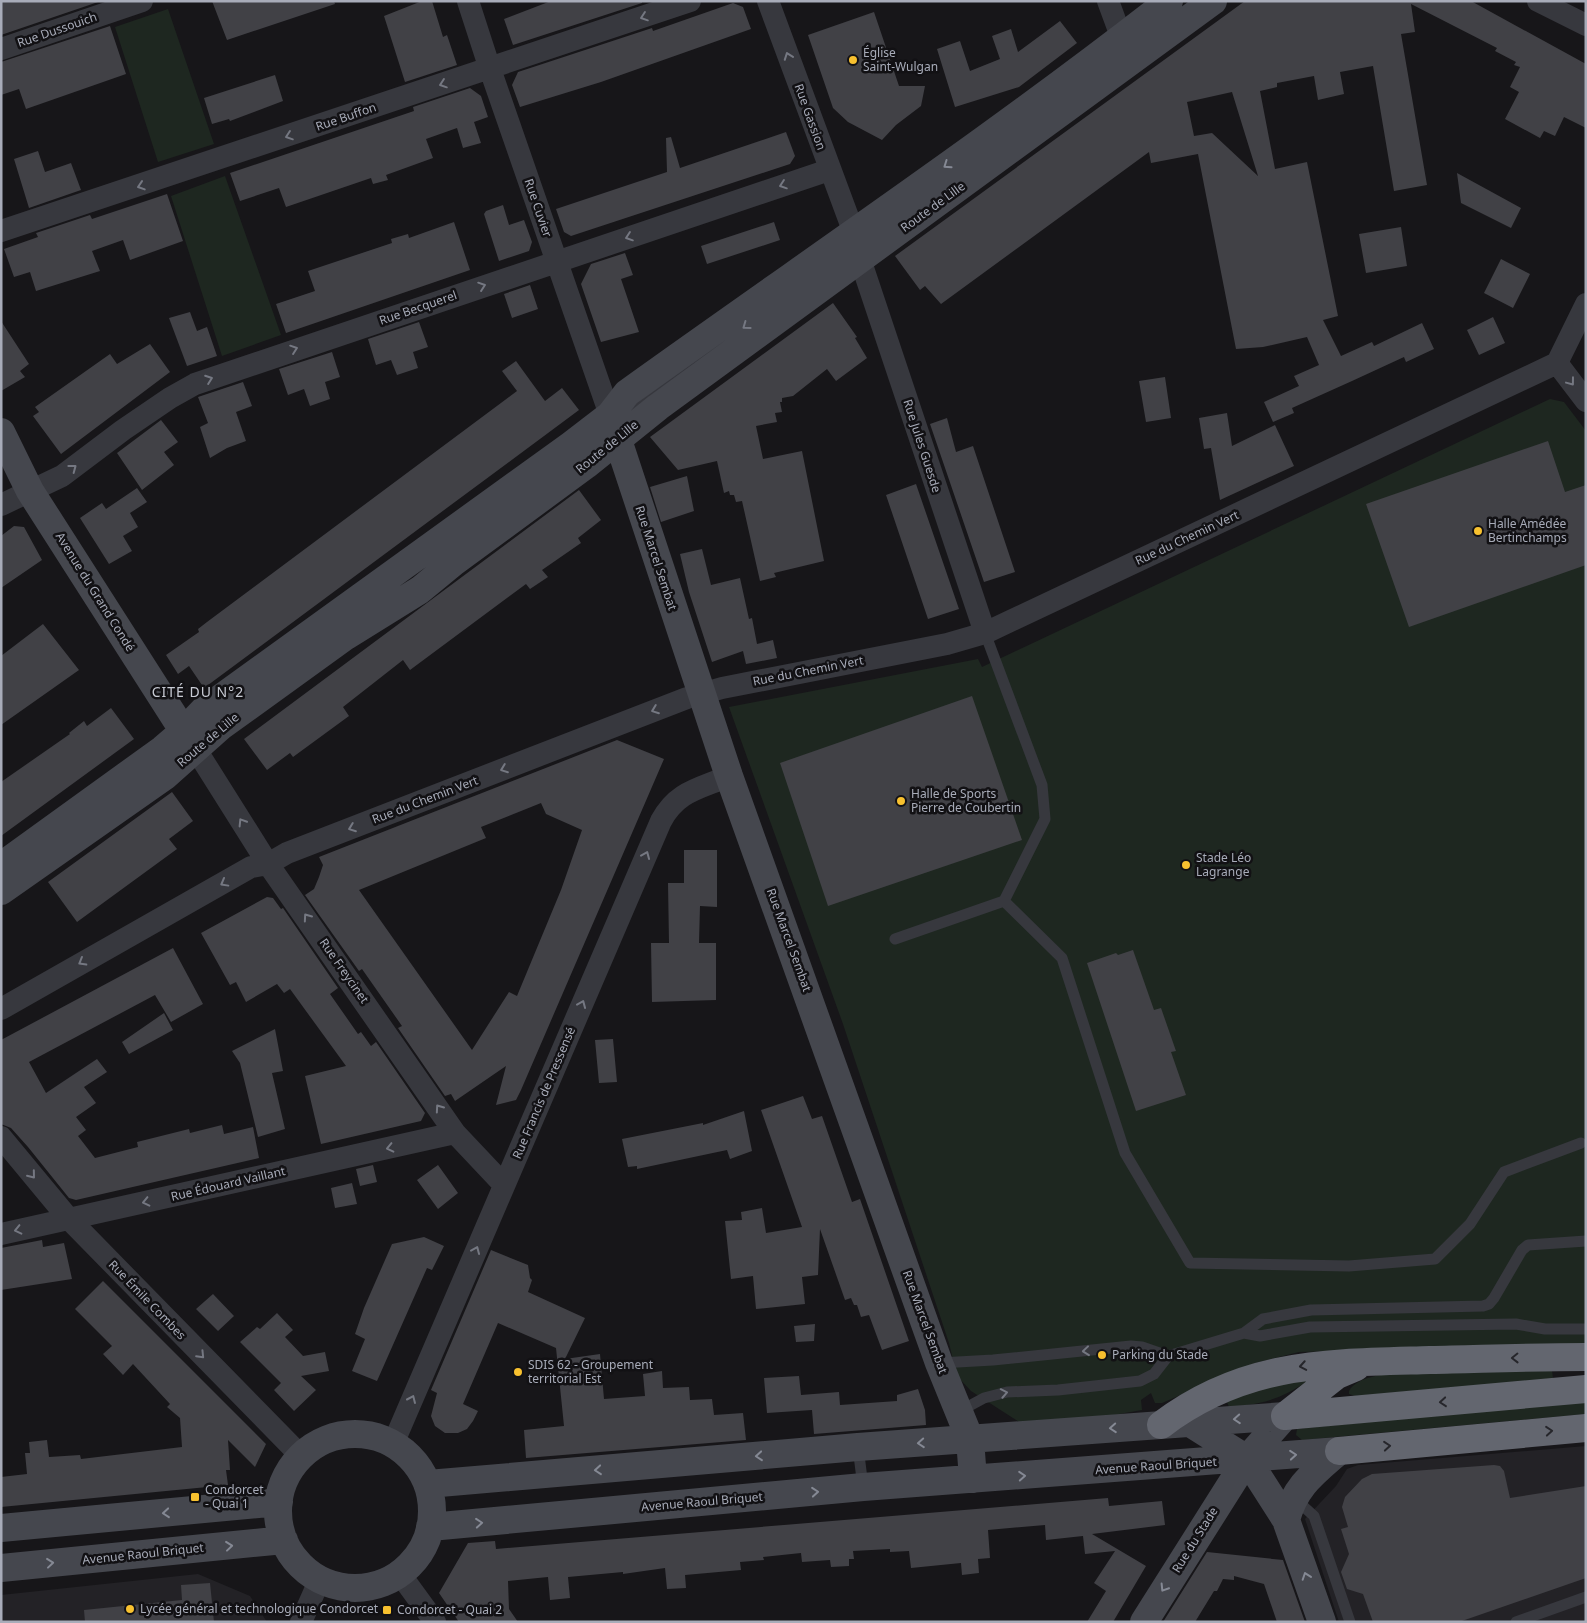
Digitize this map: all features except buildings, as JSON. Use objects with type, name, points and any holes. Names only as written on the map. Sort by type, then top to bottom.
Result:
[{"type":"highway","points":[[1161,1425],[1180,1411],[1268,1372],[1314,1364],[1586,1357]]},
{"type":"highway","points":[[1285,1416],[1337,1374],[1369,1362]]},
{"type":"highway","points":[[1285,1416],[1586,1389]]},
{"type":"highway","points":[[1339,1451],[1586,1428]]},
{"type":"main road","name":"Route de Lille","points":[[1,866],[346,636],[420,590],[454,562],[586,465],[614,426],[627,393],[866,232],[904,197],[1129,41],[1169,1]]},
{"type":"main road","name":"Route de Lille","points":[[1,891],[165,776],[190,740],[204,710],[413,559],[614,426],[860,259],[1213,1]]},
{"type":"main road","name":"Rue Marcel Sembat","points":[[614,426],[729,776],[939,1363],[970,1439]]},
{"type":"main road","name":"Avenue du Grand Condé","points":[[1,432],[30,491],[190,740]]},
{"type":"main road","points":[[428,1484],[858,1447],[1285,1416]]},
{"type":"main road","name":"Rue du Stade","points":[[1144,1622],[1247,1459],[1285,1416]]},
{"type":"main road","points":[[1190,1423],[1247,1459],[1283,1504],[1322,1622]]},
{"type":"main road","points":[[355,1434],[374,1436],[393,1444],[408,1454],[428,1484],[431,1498],[430,1527],[424,1545],[414,1561],[400,1574],[381,1583],[360,1588],[340,1586],[320,1579],[305,1569],[293,1556],[284,1540],[278,1520],[278,1502],[290,1469],[301,1456],[317,1444],[335,1436],[355,1434]]},
{"type":"main road","points":[[970,1439],[973,1479]]},
{"type":"main road","points":[[1283,1504],[1339,1451]]},
{"type":"main road","name":"Avenue Raoul Briquet","points":[[430,1527],[863,1487],[1339,1451]]},
{"type":"main road","points":[[1,1528],[278,1502]]},
{"type":"main road","name":"Avenue Raoul Briquet","points":[[1,1568],[284,1540]]},
{"type":"street","name":"Rue Dussouich","points":[[1,49],[142,1]]},
{"type":"street","name":"Rue Cuvier","points":[[468,1],[614,426]]},
{"type":"street","name":"Rue Buffon","points":[[1,231],[690,1]]},
{"type":"street","name":"Rue Gassion","points":[[768,1],[829,170],[866,232]]},
{"type":"street","points":[[1108,1],[1129,41]]},
{"type":"street","points":[[1538,1],[1586,25]]},
{"type":"street","name":"Rue Becquerel","points":[[1,505],[62,476],[123,430],[170,398],[195,384],[829,170]]},
{"type":"street","name":"Rue Jules Guesde","points":[[860,259],[985,633]]},
{"type":"street","points":[[1586,304],[1557,363],[1586,401]]},
{"type":"street","name":"Rue du Chemin Vert","points":[[1,1010],[251,867],[268,864],[287,853],[701,693],[946,644],[985,633],[1557,363]]},
{"type":"street","name":"Rue Freycinet","points":[[190,740],[268,864],[455,1133],[504,1185]]},
{"type":"street","name":"Rue Francis de Pressensé","points":[[393,1444],[667,809],[679,797],[729,776]]},
{"type":"street","name":"Rue Édouard Vaillant","points":[[1,1234],[455,1133]]},
{"type":"street","name":"Rue Émile Combes","points":[[1,1137],[69,1219],[301,1456]]},
{"type":"street","points":[[400,1574],[434,1622]]},
{"type":"street","points":[[301,1622],[320,1579]]},
{"type":"lane","points":[[966,182],[971,167],[985,150],[1129,41]]},
{"type":"lane","points":[[420,590],[445,551],[759,316]]},
{"type":"lane","points":[[385,594],[401,582],[413,559]]},
{"type":"lane","points":[[1,878],[151,768],[169,758],[215,721],[354,618]]},
{"type":"lane","points":[[895,939],[1004,901],[1045,819],[1042,785],[985,633]]},
{"type":"lane","points":[[1004,901],[1062,958],[1125,1153],[1190,1263],[1349,1266],[1435,1259],[1470,1224],[1504,1172],[1581,1143]]},
{"type":"lane","points":[[960,1411],[984,1398],[1007,1392],[1058,1390],[1140,1381],[1154,1374],[1168,1356],[1244,1333],[1263,1319],[1311,1310],[1483,1306],[1489,1304],[1494,1298],[1522,1250],[1528,1245],[1586,1241]]},
{"type":"lane","points":[[1244,1333],[1260,1336],[1310,1327],[1516,1324],[1545,1329],[1586,1329]]},
{"type":"lane","points":[[939,1363],[993,1360],[1131,1346],[1142,1347],[1168,1356]]},
{"type":"lane","points":[[858,1447],[863,1487]]},
{"type":"lane","points":[[1283,1504],[1314,1516],[1350,1622]]},
{"type":"lane","points":[[1516,1622],[1586,1597]]},
{"type":"shaded area","points":[[168,9],[214,144],[158,162],[115,27]]},
{"type":"shaded area","points":[[225,176],[281,335],[222,356],[171,196]]},
{"type":"shaded area","name":"Stade Léo Lagrange","points":[[1550,399],[1564,402],[1586,431],[1586,1345],[1299,1352],[1255,1363],[1162,1403],[1155,1403],[1151,1393],[1141,1400],[1142,1410],[1091,1419],[1019,1422],[971,1391],[957,1376],[949,1343],[843,1024],[729,707],[978,659],[982,667]]},
{"type":"shaded area","points":[[1552,1370],[1553,1379],[1355,1396],[1349,1394],[1353,1386],[1364,1379],[1398,1373]]},
{"type":"shaded area","points":[[1305,1376],[1306,1382],[1270,1400],[1229,1407],[1227,1402],[1259,1387]]},
{"type":"shaded area","points":[[1586,1401],[1586,1414],[1302,1440],[1296,1435],[1297,1429]]},
{"type":"shaded area","points":[[1586,1446],[1586,1622],[1339,1622],[1305,1519],[1336,1486],[1347,1469],[1358,1465]]},
{"type":"shaded area","name":"Lycée général et technologique Condorcet","points":[[198,1574],[250,1596],[267,1622],[1,1622],[1,1595]]},
{"type":"place","name":"Église Saint-Wulgan","points":[[853,60]]},
{"type":"place","name":"Halle Amédée Bertinchamps","points":[[1478,531]]},
{"type":"place","name":"Halle de Sports Pierre de Coubertin","points":[[901,801]]},
{"type":"place","name":"Stade Léo Lagrange","points":[[1186,865]]},
{"type":"place","name":"Parking du Stade","points":[[1102,1355]]},
{"type":"place","name":"SDIS 62 - Groupement territorial Est","points":[[518,1372]]},
{"type":"place","name":"Condorcet - Quai 1","points":[[195,1497]]},
{"type":"place","name":"Lycée général et technologique Condorcet","points":[[130,1609]]},
{"type":"place","name":"Condorcet - Quai 2","points":[[387,1610]]},
{"type":"district","name":"CITÉ DU N°2","points":[[198,692]]}]
